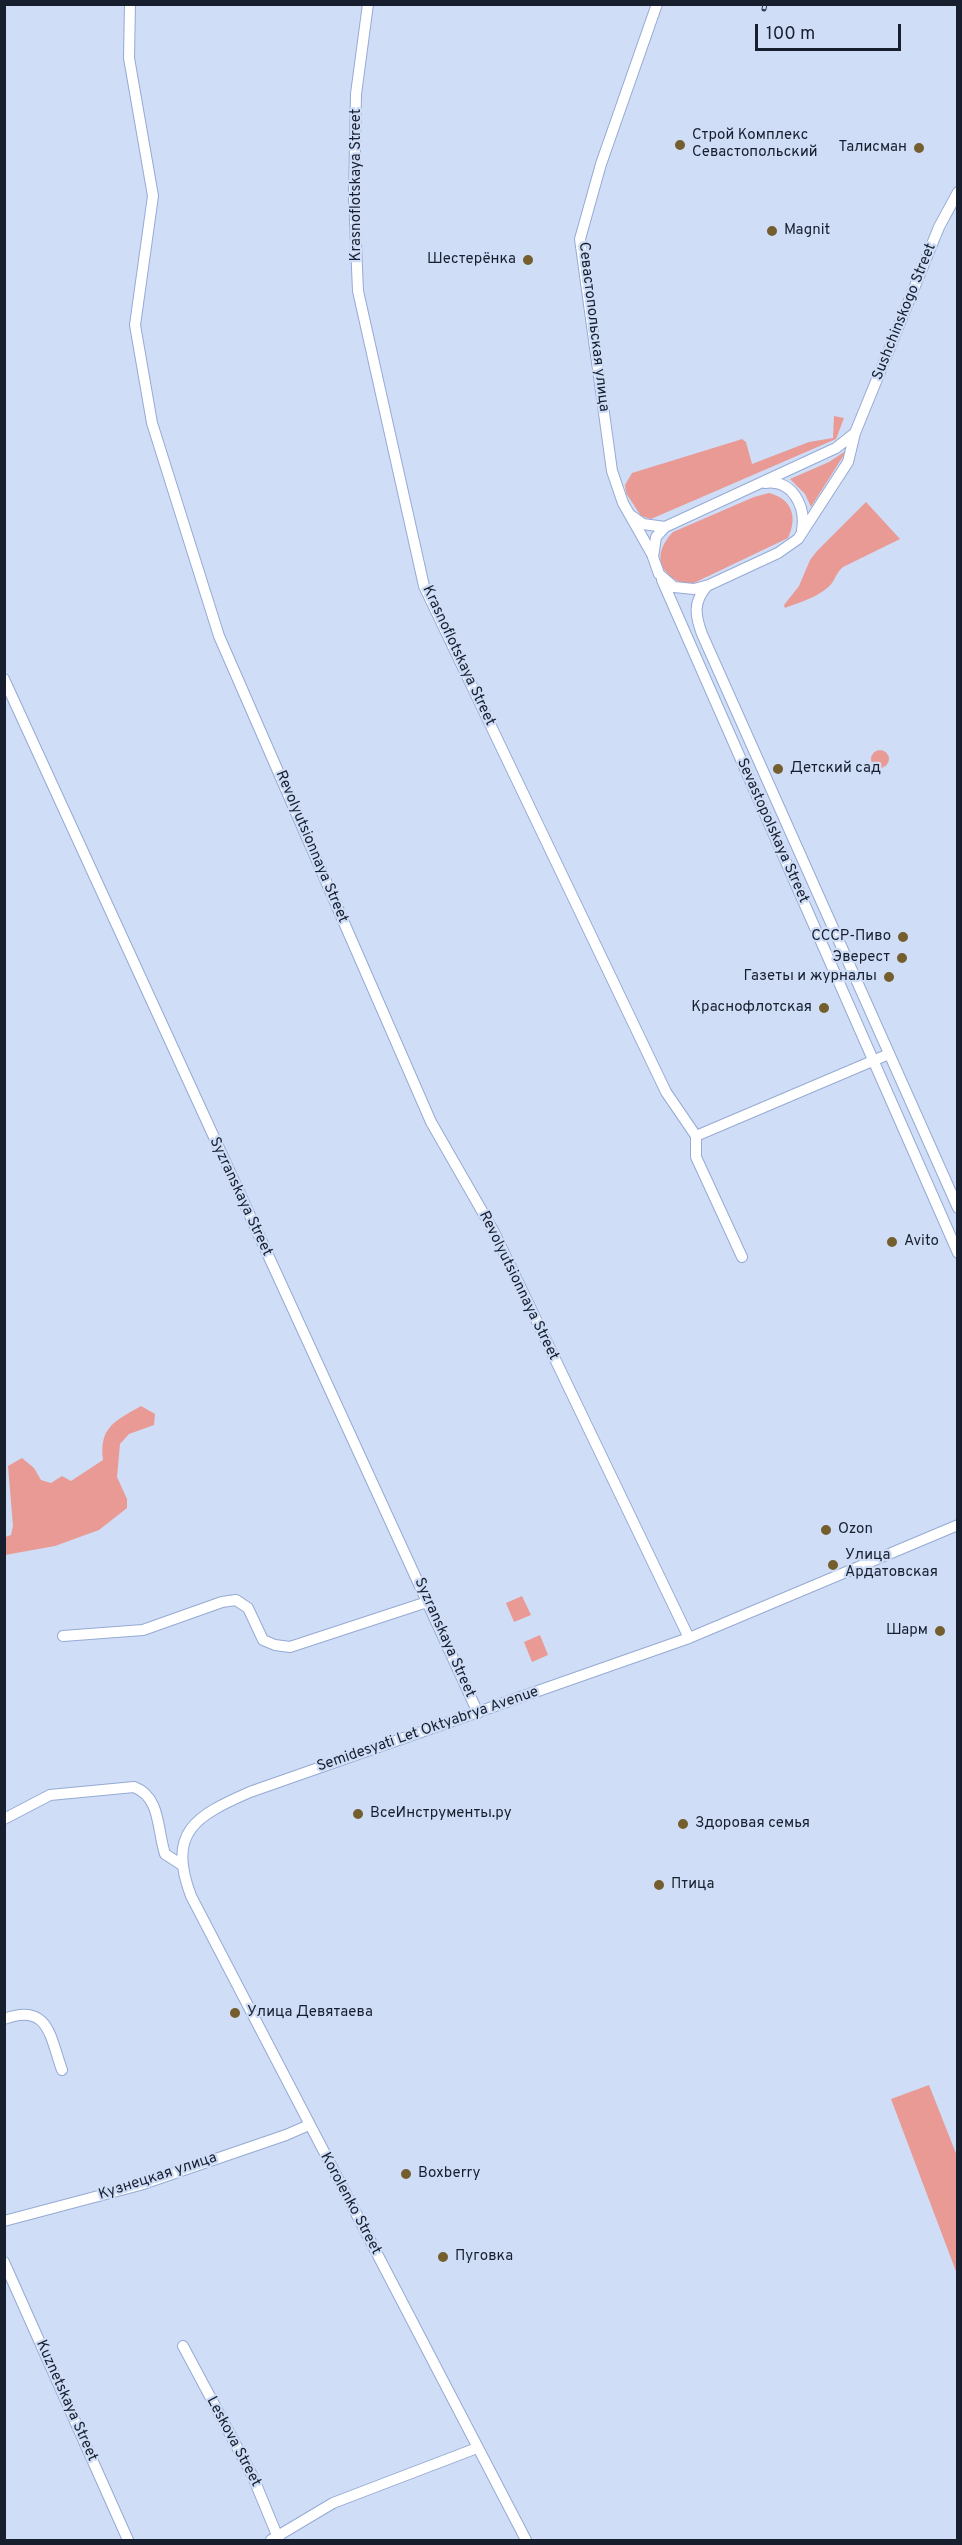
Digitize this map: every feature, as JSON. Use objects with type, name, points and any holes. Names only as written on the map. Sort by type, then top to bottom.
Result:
[{"type":"street","name":"Revolyutsionnaya Street","points":[[130,4],[129,58],[153,196],[135,326],[152,423],[219,636],[431,1122],[494,1232],[689,1638]]},
{"type":"street","name":"Krasnoflotskaya Street","points":[[368,4],[356,94],[354,197],[358,291],[423,586],[666,1092],[696,1136],[696,1157],[742,1257]]},
{"type":"street","name":"Севастопольская улица","points":[[653,557],[629,514],[612,471],[580,239],[601,164],[657,4]]},
{"type":"street","name":"Sushchinskogo Street","points":[[798,539],[848,462],[855,433],[939,227],[957,192]]},
{"type":"street","points":[[653,557],[656,537],[665,527],[836,448],[855,433]]},
{"type":"street","points":[[659,574],[674,587],[694,589],[709,585],[778,554],[798,539],[804,517],[797,497],[780,484],[769,482],[757,485]]},
{"type":"street","points":[[629,514],[643,524],[665,527]]},
{"type":"street","name":"Sevastopolskaya Street","points":[[653,557],[957,1253]]},
{"type":"street","name":"Sevastopolskaya Street","points":[[709,585],[700,594],[696,604],[696,616],[702,634],[957,1208]]},
{"type":"street","name":"Syzranskaya Street","points":[[4,680],[202,1116],[478,1713]]},
{"type":"street","points":[[696,1136],[890,1054]]},
{"type":"street","name":"Semidesyati Let Oktyabrya Avenue","points":[[182,1865],[182,1849],[187,1833],[200,1818],[221,1805],[395,1740],[689,1638],[957,1525]]},
{"type":"street","points":[[63,1636],[143,1630],[222,1602],[236,1600],[248,1608],[263,1640],[275,1645],[290,1647],[428,1602]]},
{"type":"street","points":[[4,1819],[50,1795],[134,1787],[145,1792],[154,1806],[165,1854],[182,1865]]},
{"type":"street","name":"Korolenko Street","points":[[182,1865],[191,1896],[526,2541]]},
{"type":"street","points":[[4,2019],[16,2014],[34,2014],[44,2020],[62,2070]]},
{"type":"street","name":"Кузнецкая улица","points":[[4,2221],[140,2185],[309,2125]]},
{"type":"street","name":"Kuznetskaya Street","points":[[4,2262],[128,2541]]},
{"type":"street","name":"Leskova Street","points":[[183,2346],[253,2477],[276,2539]]},
{"type":"street","points":[[276,2539],[333,2503],[477,2448]]},
{"type":"shaded area","points":[[834,416],[844,418],[836,439],[651,519],[641,516],[626,493],[625,485],[632,473],[742,439],[746,442],[752,464],[809,442],[833,438]]},
{"type":"shaded area","points":[[847,450],[811,507],[805,494],[790,479],[829,462]]},
{"type":"shaded area","points":[[769,493],[783,500],[791,510],[792,523],[788,538],[686,585],[669,575],[664,569],[661,563],[662,548],[673,532],[754,497]]},
{"type":"shaded area","points":[[866,502],[900,539],[843,567],[823,592],[785,608],[784,605],[799,586],[810,560]]},
{"type":"shaded area","points":[[880,750],[886,753],[889,759],[886,765],[880,768],[874,765],[871,759],[874,753]]},
{"type":"shaded area","points":[[141,1406],[155,1414],[154,1425],[129,1434],[120,1444],[117,1477],[127,1499],[127,1508],[99,1530],[55,1546],[5,1555],[5,1537],[11,1535],[13,1526],[8,1466],[22,1458],[34,1468],[41,1480],[51,1483],[62,1476],[71,1481],[103,1460],[102,1449],[106,1432],[116,1421]]},
{"type":"shaded area","points":[[522,1596],[531,1615],[514,1622],[506,1603]]},
{"type":"shaded area","points":[[540,1635],[548,1655],[532,1662],[524,1642]]},
{"type":"shaded area","points":[[929,2085],[957,2156],[957,2274],[891,2099]]},
{"type":"railway","points":[[764,9],[765,4]]},
{"type":"place","name":"Строй Комплекс Севастопольский","points":[[680,145]]},
{"type":"place","name":"Талисман","points":[[919,148]]},
{"type":"place","name":"Magnit","points":[[772,231]]},
{"type":"place","name":"Шестерёнка","points":[[528,260]]},
{"type":"place","name":"Детский сад","points":[[778,769]]},
{"type":"place","name":"СССР-Пиво","points":[[903,937]]},
{"type":"place","name":"Эверест","points":[[902,958]]},
{"type":"place","name":"Газеты и журналы","points":[[889,977]]},
{"type":"place","name":"Краснофлотская","points":[[824,1008]]},
{"type":"place","name":"Avito","points":[[892,1242]]},
{"type":"place","name":"Ozon","points":[[826,1530]]},
{"type":"place","name":"Улица Ардатовская","points":[[833,1565]]},
{"type":"place","name":"Шарм","points":[[940,1631]]},
{"type":"place","name":"ВсеИнструменты.ру","points":[[358,1814]]},
{"type":"place","name":"Здоровая семья","points":[[683,1824]]},
{"type":"place","name":"Птица","points":[[659,1885]]},
{"type":"place","name":"Улица Девятаева","points":[[235,2013]]},
{"type":"place","name":"Boxberry","points":[[406,2174]]},
{"type":"place","name":"Пуговка","points":[[443,2257]]}]
